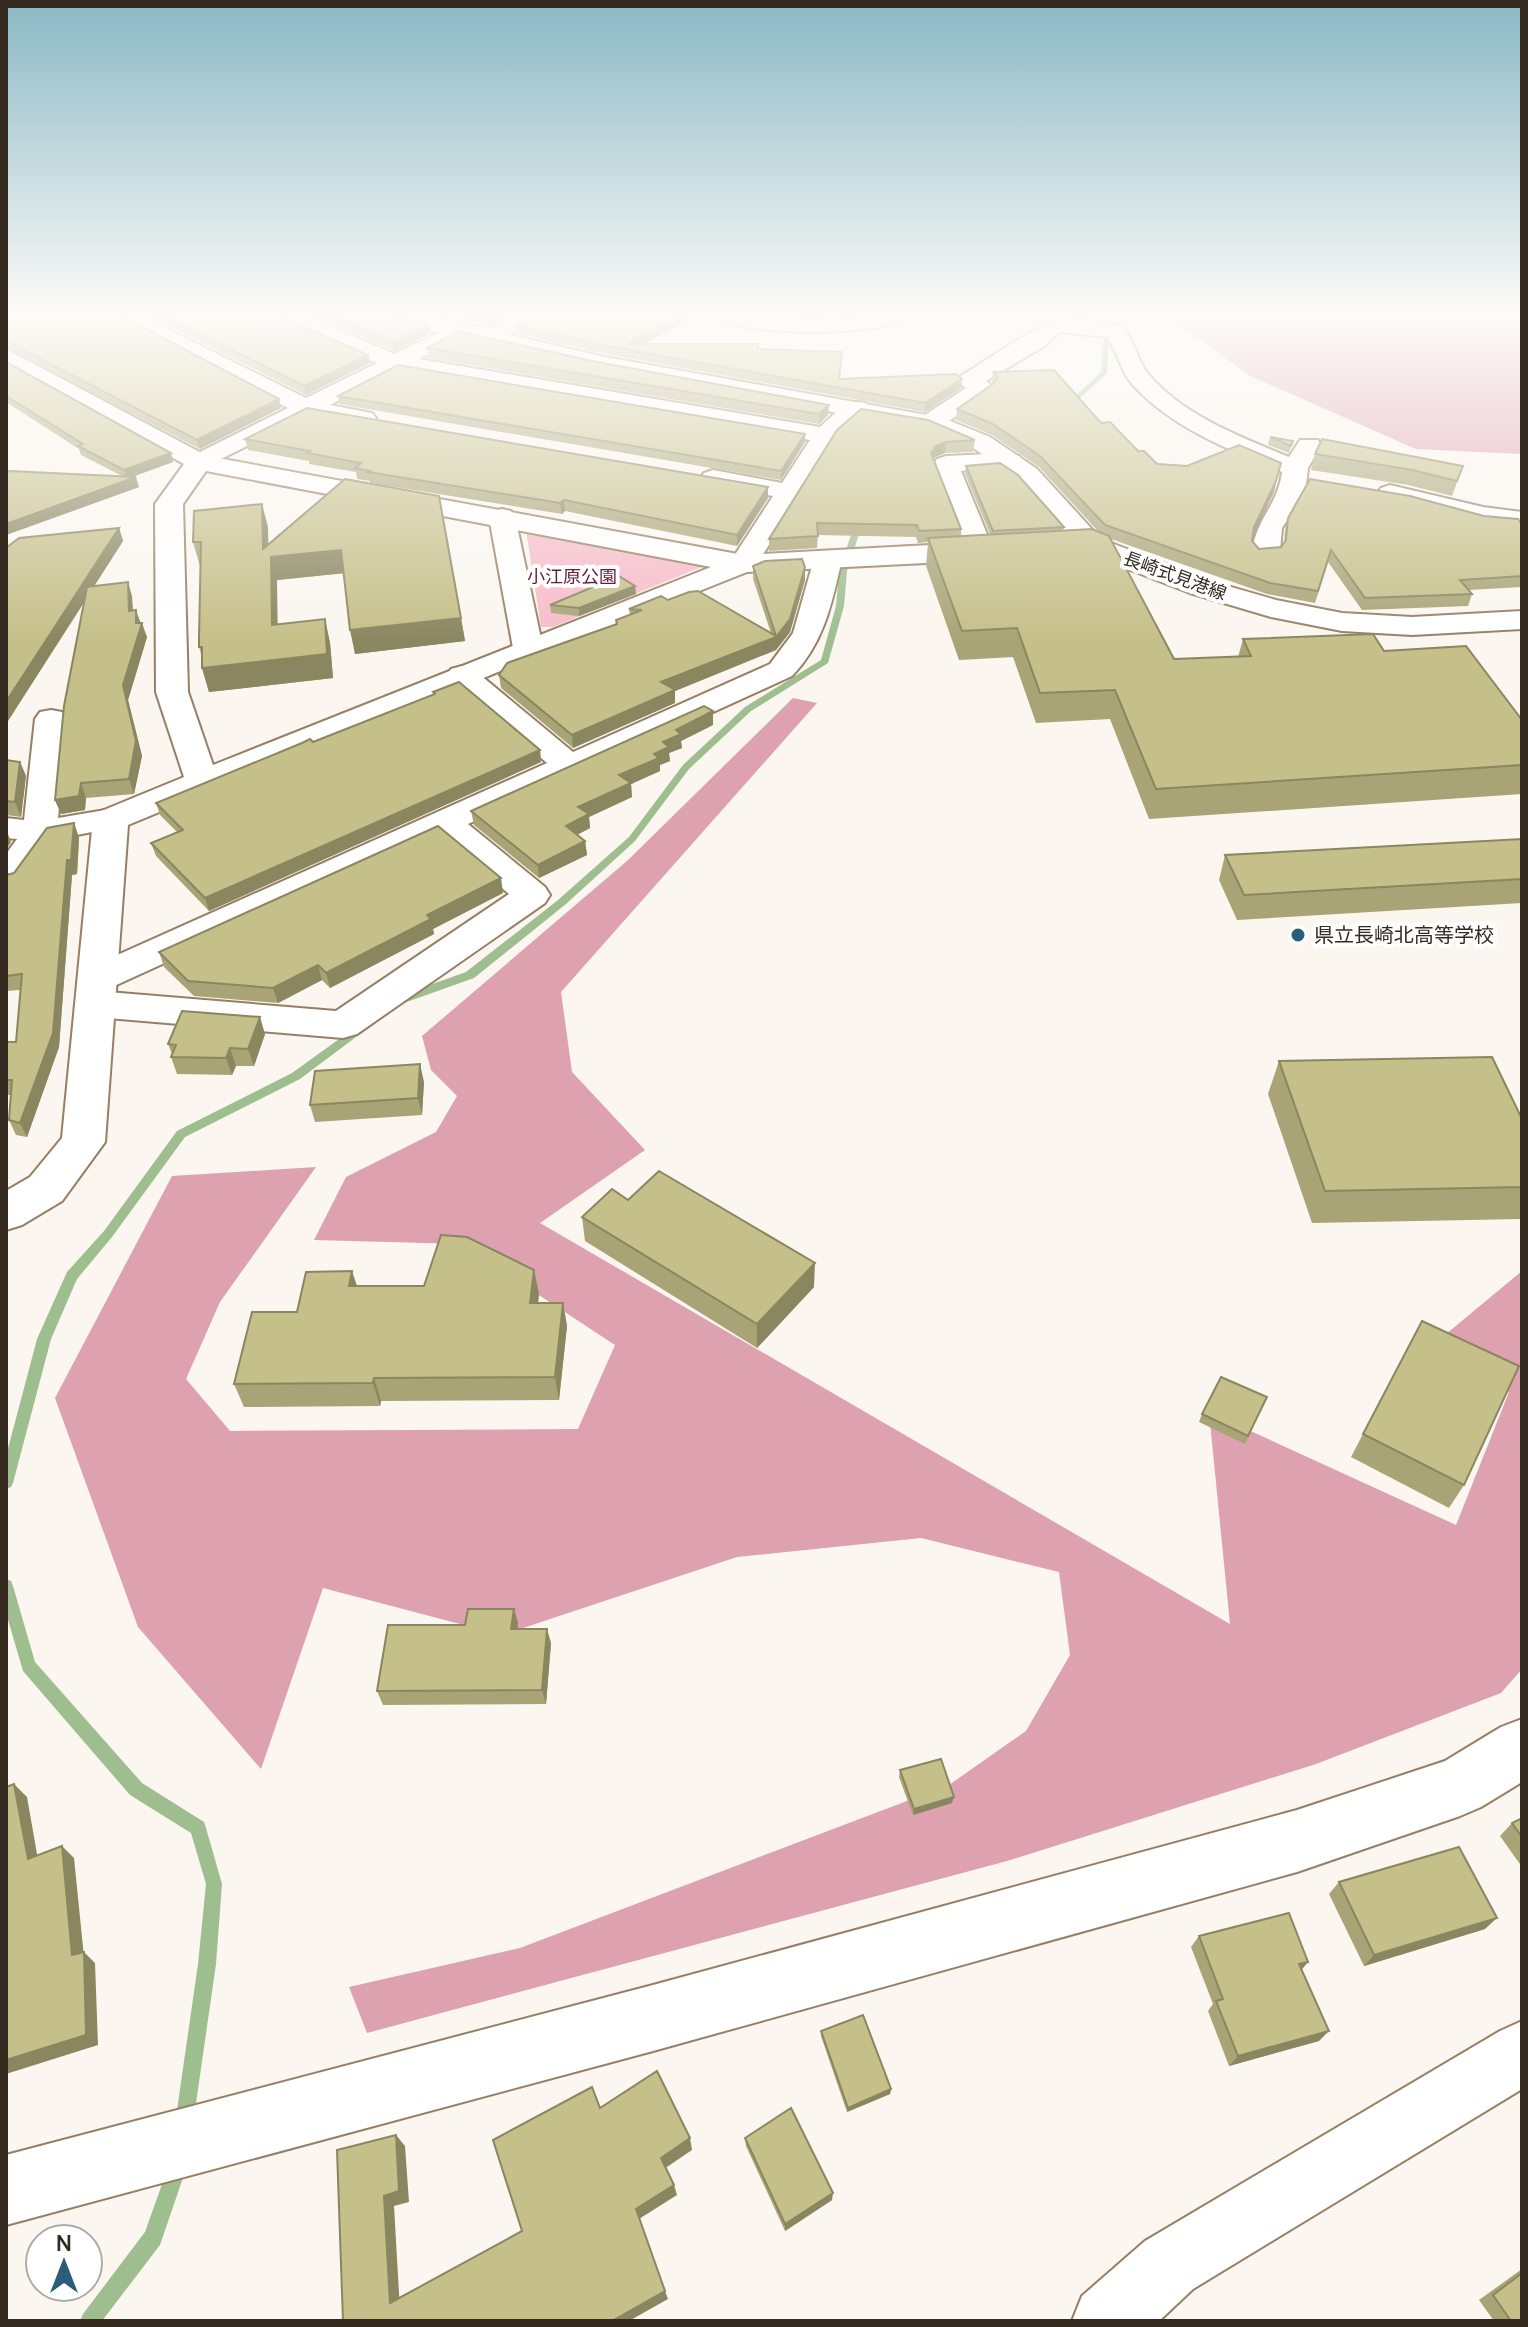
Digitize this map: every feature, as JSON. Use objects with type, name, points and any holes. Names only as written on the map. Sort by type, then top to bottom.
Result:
[{"type":"street","points":[[131,425],[199,462],[743,564],[1012,550]]},
{"type":"street","points":[[202,781],[172,692],[169,504],[199,462],[274,425]]},
{"type":"street","points":[[764,425],[825,435]]},
{"type":"street","points":[[6,828],[40,832],[111,819],[528,648],[743,564],[786,491],[825,435],[837,425]]},
{"type":"street","name":"長崎式見港線","points":[[938,425],[962,432],[1028,475],[1091,545],[1200,587],[1271,608],[1342,622],[1412,626],[1522,620]]},
{"type":"street","points":[[1207,425],[1295,473],[1322,482]]},
{"type":"street","points":[[1266,551],[1269,528],[1292,493],[1295,473],[1310,444]]},
{"type":"street","points":[[980,551],[946,464],[1010,461]]},
{"type":"street","points":[[694,475],[786,491]]},
{"type":"street","points":[[1365,489],[1483,515],[1522,520]]},
{"type":"street","points":[[502,517],[528,648]]},
{"type":"street","points":[[1060,547],[1091,545]]},
{"type":"street","points":[[98,991],[443,821],[781,670],[799,654],[811,626],[828,559]]},
{"type":"street","points":[[462,675],[568,764]]},
{"type":"street","points":[[6,878],[40,832],[51,719]]},
{"type":"street","points":[[6,1213],[46,1189],[83,1142],[111,819]]},
{"type":"street","points":[[98,991],[343,1025],[532,895],[443,821]]},
{"type":"street","points":[[6,2190],[1297,1841],[1460,1786],[1522,1748]]},
{"type":"street","points":[[1107,2321],[1169,2265],[1522,2053]]},
{"type":"green space","name":"小江原公園","points":[[526,530],[704,561],[704,566],[553,627],[541,627]]},
{"type":"shaded area","points":[[1360,425],[1522,425],[1522,454],[1416,449]]},
{"type":"shaded area","points":[[793,698],[817,703],[561,992],[572,1072],[645,1150],[540,1223],[1230,1624],[1209,1412],[1456,1525],[1509,1392],[1440,1339],[1522,1271],[1522,1669],[1501,1693],[1316,1764],[1007,1861],[367,2033],[349,1987],[520,1948],[949,1785],[1026,1731],[1070,1655],[1059,1572],[921,1538],[737,1557],[502,1635],[323,1588],[261,1769],[138,1627],[55,1398],[172,1176],[316,1167],[220,1302],[186,1379],[230,1431],[578,1429],[615,1345],[461,1244],[314,1240],[346,1177],[436,1132],[457,1096],[431,1070],[422,1036],[627,861]]},
{"type":"building","points":[[52,425],[119,425],[171,453],[124,470],[78,446],[83,444]]},
{"type":"building","points":[[167,425],[228,425],[197,440]]},
{"type":"building","points":[[274,425],[404,425],[768,487],[737,535],[564,500],[560,503],[368,472],[355,468],[361,463],[245,439]]},
{"type":"building","points":[[507,425],[750,425],[805,434],[781,471]]},
{"type":"building","points":[[843,425],[939,425],[975,440],[946,442],[936,446],[931,453],[961,529],[919,531],[917,525],[817,523],[818,536],[769,539]]},
{"type":"building","points":[[994,425],[1113,425],[1138,451],[1144,451],[1157,464],[1187,466],[1239,445],[1281,463],[1254,527],[1252,541],[1259,549],[1281,547],[1286,540],[1288,518],[1310,479],[1410,496],[1484,516],[1518,519],[1522,524],[1522,576],[1460,580],[1472,594],[1365,598],[1331,550],[1318,591],[1270,583],[1105,525],[1040,456]]},
{"type":"building","points":[[1270,437],[1293,441],[1291,446]]},
{"type":"building","points":[[1322,439],[1463,466],[1457,481],[1412,470],[1315,454]]},
{"type":"building","points":[[1000,463],[1018,475],[1064,527],[993,531],[966,466]]},
{"type":"building","points":[[9,471],[136,477],[6,524],[6,474]]},
{"type":"building","points":[[345,479],[439,496],[461,618],[350,630],[341,550],[271,557],[272,625],[325,619],[327,654],[202,668],[202,647],[199,647],[201,542],[193,542],[194,511],[262,504],[263,549]]},
{"type":"building","points":[[119,528],[6,702],[6,548],[19,538]]},
{"type":"building","points":[[1092,529],[1109,536],[1174,659],[1251,656],[1243,639],[1373,634],[1384,651],[1466,646],[1522,720],[1522,765],[1156,789],[1115,690],[1040,693],[1017,628],[962,631],[928,538]]},
{"type":"building","points":[[802,559],[805,567],[790,619],[776,637],[661,682],[675,690],[572,735],[499,675],[507,663],[617,624],[616,620],[642,610],[629,609],[661,596],[668,600],[689,592],[698,591],[776,636],[753,566],[765,561]]},
{"type":"building","points":[[619,576],[635,586],[579,608],[550,605]]},
{"type":"building","points":[[128,582],[129,611],[136,610],[136,623],[142,623],[123,685],[136,741],[129,779],[81,783],[79,796],[55,800],[64,706],[87,587]]},
{"type":"building","points":[[459,682],[540,750],[205,898],[151,843],[183,830],[156,803]]},
{"type":"building","points":[[704,706],[713,711],[676,730],[681,734],[663,742],[669,747],[654,754],[659,758],[619,775],[631,783],[578,807],[589,814],[566,826],[585,841],[538,865],[471,811]]},
{"type":"building","points":[[6,760],[20,762],[15,802],[6,801]]},
{"type":"building","points":[[74,823],[71,860],[67,860],[53,1033],[20,1123],[9,1120],[12,1080],[6,1080],[6,1042],[16,1042],[22,974],[6,976],[6,875],[14,873],[47,828]]},
{"type":"building","points":[[438,826],[501,878],[427,915],[431,919],[326,973],[318,965],[273,988],[188,981],[159,952]]},
{"type":"building","points":[[1522,839],[1522,879],[1244,895],[1225,855]]},
{"type":"building","points":[[182,1011],[260,1017],[248,1049],[230,1048],[226,1058],[171,1057],[176,1045],[168,1044]]},
{"type":"building","points":[[1492,1057],[1522,1119],[1522,1187],[1325,1191],[1279,1061]]},
{"type":"building","points":[[420,1064],[418,1098],[310,1105],[315,1071]]},
{"type":"building","points":[[659,1171],[815,1263],[757,1324],[582,1217],[612,1189],[628,1200]]},
{"type":"building","points":[[441,1235],[467,1237],[534,1270],[530,1303],[563,1303],[555,1377],[374,1378],[373,1383],[234,1384],[252,1312],[297,1312],[306,1272],[352,1271],[349,1286],[424,1286]]},
{"type":"building","points":[[1422,1321],[1519,1366],[1464,1485],[1363,1434]]},
{"type":"building","points":[[1221,1377],[1267,1397],[1248,1436],[1202,1414]]},
{"type":"building","points":[[468,1609],[514,1609],[511,1629],[547,1629],[542,1690],[377,1691],[388,1625],[465,1625]]},
{"type":"building","points":[[941,1759],[954,1797],[914,1809],[900,1770]]},
{"type":"building","points":[[14,1784],[28,1859],[62,1846],[72,1955],[84,1952],[86,2035],[6,2060],[6,1787]]},
{"type":"building","points":[[1522,1818],[1522,1837],[1512,1823]]},
{"type":"building","points":[[1459,1847],[1497,1918],[1374,1955],[1339,1882]]},
{"type":"building","points":[[1289,1913],[1308,1962],[1299,1964],[1329,2031],[1238,2056],[1216,2001],[1223,1999],[1199,1936]]},
{"type":"building","points":[[863,2015],[891,2089],[848,2108],[821,2031]]},
{"type":"building","points":[[657,2071],[690,2138],[661,2158],[674,2185],[636,2209],[665,2291],[612,2321],[343,2321],[337,2150],[396,2135],[399,2191],[384,2196],[390,2303],[522,2231],[493,2140],[592,2087],[600,2108]]},
{"type":"building","points":[[791,2108],[833,2193],[785,2224],[745,2138]]},
{"type":"building","points":[[1522,2273],[1522,2321],[1511,2321],[1493,2295]]},
{"type":"waterway","points":[[397,1001],[470,975],[562,902],[632,839],[686,767],[748,709],[825,661],[840,606],[843,571],[859,522]]},
{"type":"waterway","points":[[6,1483],[44,1339],[72,1276],[108,1234],[181,1134],[296,1076],[360,1028]]},
{"type":"waterway","points":[[6,1586],[28,1666],[136,1789],[198,1828],[214,1884],[207,1964],[184,2124]]},
{"type":"waterway","points":[[90,2321],[153,2238],[178,2166]]},
{"type":"place","name":"県立長崎北高等学校","points":[[1298,935]]}]
